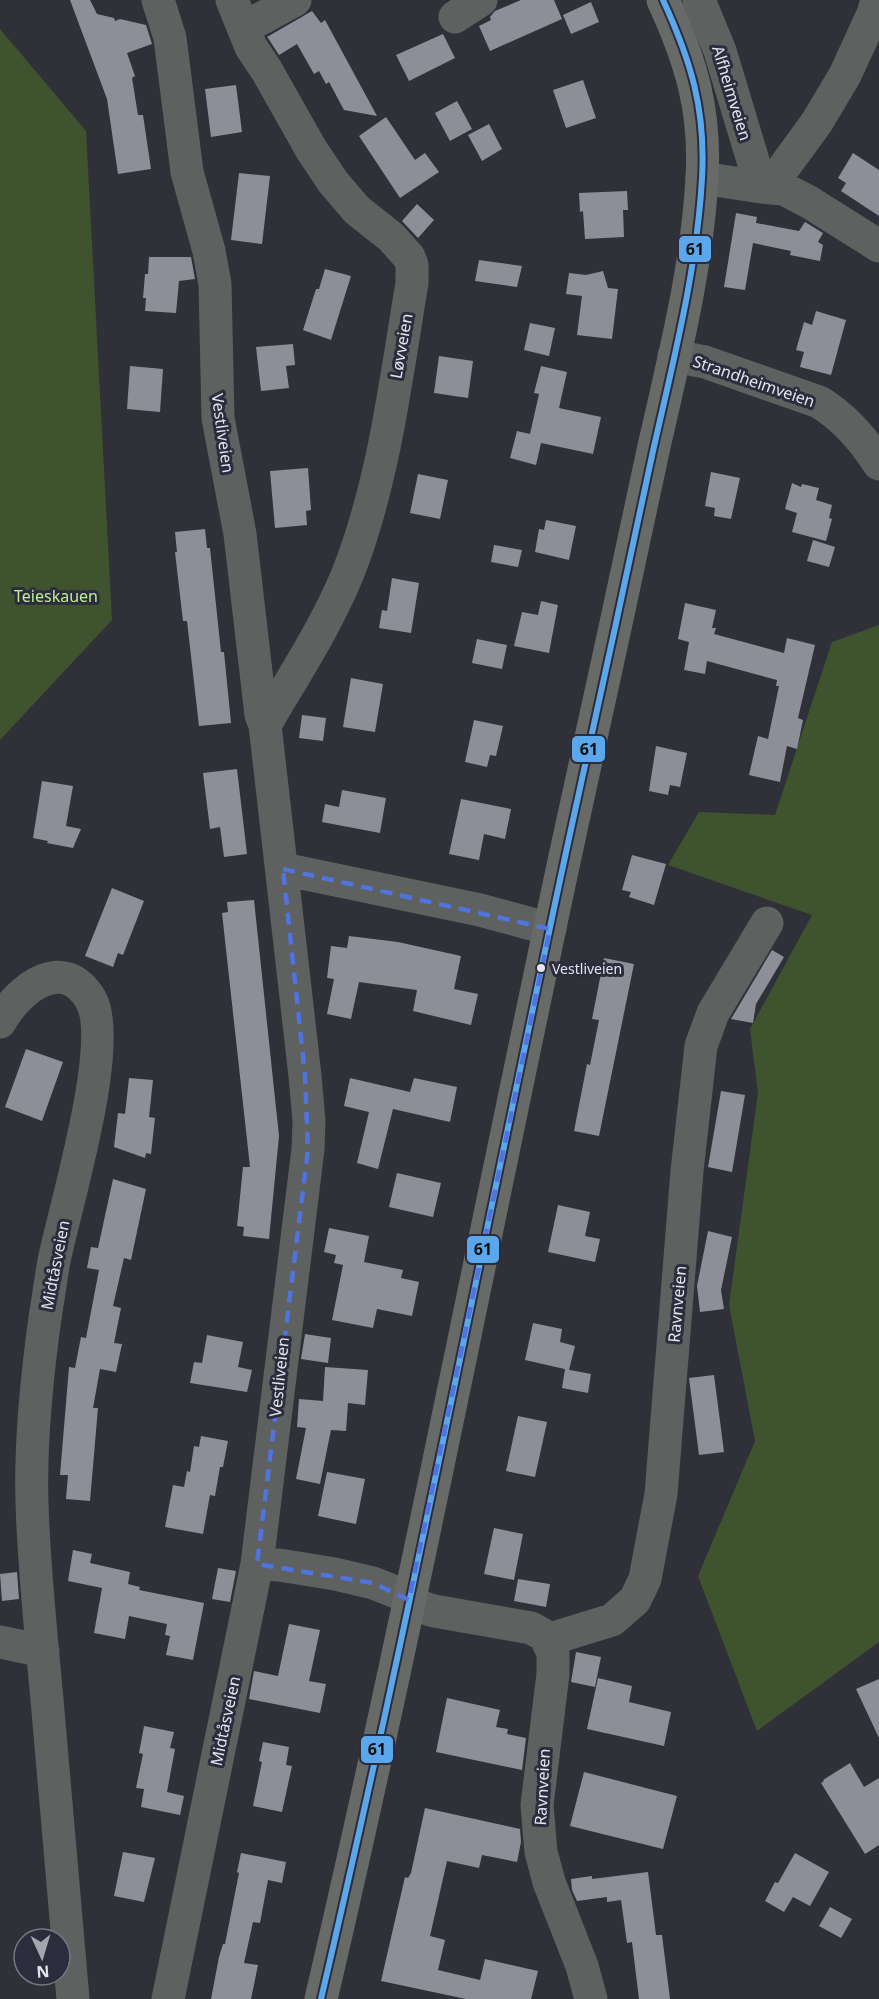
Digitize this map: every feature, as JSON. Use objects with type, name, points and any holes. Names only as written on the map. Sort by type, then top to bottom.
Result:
[{"type":"main road","points":[[321,1999],[400,1649],[420,1594],[550,929],[674,356],[695,246],[702,178],[702,135],[694,77],[663,0]]},
{"type":"street","name":"Vestliveien","points":[[158,0],[170,38],[188,172],[215,284],[218,418],[240,534],[261,715],[265,725],[283,869],[309,1121],[308,1149],[257,1564]]},
{"type":"street","points":[[242,11],[295,0]]},
{"type":"street","name":"Alfheimveien","points":[[699,0],[720,51],[761,188]]},
{"type":"street","points":[[761,188],[774,181],[782,173],[817,122],[845,75],[873,14],[877,0]]},
{"type":"street","name":"Løvveien","points":[[242,11],[251,47],[322,166],[357,210],[403,249],[412,266],[412,283],[391,406],[362,534],[334,604],[265,725]]},
{"type":"street","points":[[702,178],[761,188],[784,189],[879,246]]},
{"type":"street","name":"Strandheimveien","points":[[674,356],[705,362],[819,402],[833,411],[865,442],[879,464]]},
{"type":"street","points":[[283,869],[480,910],[550,929]]},
{"type":"street","name":"Ravnveien","points":[[591,1999],[582,1966],[549,1882],[541,1852],[537,1805],[553,1674],[553,1653],[547,1640],[612,1620],[635,1600],[645,1579],[661,1494],[687,1171],[701,1046],[713,1013],[767,923]]},
{"type":"street","name":"Midtåsveien","points":[[0,1022],[22,992],[38,981],[62,978],[76,983],[86,992],[96,1012],[99,1035],[91,1097],[53,1263],[35,1398],[32,1502],[74,1999]]},
{"type":"street","points":[[257,1564],[335,1574],[373,1583],[401,1594],[420,1594],[434,1611],[531,1628],[547,1640]]},
{"type":"street","name":"Midtåsveien","points":[[168,1999],[257,1564]]},
{"type":"street","points":[[0,1642],[43,1651]]},
{"type":"highlighted area","points":[[283,869],[550,929],[409,1600],[373,1583],[257,1564],[308,1149],[305,1076]]},
{"type":"green space","name":"Teieskauen","points":[[0,29],[86,131],[112,620],[0,740]]},
{"type":"green space","points":[[879,625],[879,1642],[757,1731],[698,1576],[755,1441],[729,1305],[758,1093],[750,1029],[812,915],[668,865],[699,812],[775,815],[832,642]]},
{"type":"building","points":[[70,0],[90,0],[97,14],[114,18],[115,21],[120,19],[146,25],[152,44],[127,53],[135,76],[132,78],[138,115],[143,115],[151,169],[118,174],[107,99]]},
{"type":"building","points":[[521,0],[554,0],[562,19],[490,51],[479,26],[491,20],[490,17],[495,11]]},
{"type":"building","points":[[591,2],[599,22],[571,34],[563,15]]},
{"type":"building","points":[[312,11],[321,23],[325,20],[377,116],[344,110],[329,82],[326,84],[319,71],[314,74],[297,44],[279,55],[267,37]]},
{"type":"building","points":[[443,34],[455,58],[409,81],[396,55]]},
{"type":"building","points":[[583,80],[596,118],[566,128],[553,90]]},
{"type":"building","points":[[236,85],[242,132],[211,137],[205,89]]},
{"type":"building","points":[[457,101],[472,129],[450,141],[435,113]]},
{"type":"building","points":[[386,117],[415,160],[425,153],[439,172],[400,198],[359,136]]},
{"type":"building","points":[[489,124],[502,149],[482,161],[468,135]]},
{"type":"building","points":[[853,153],[879,170],[879,216],[841,191],[846,183],[838,178]]},
{"type":"building","points":[[239,173],[270,176],[262,244],[231,240]]},
{"type":"building","points":[[627,191],[628,210],[623,210],[624,237],[585,239],[579,193]]},
{"type":"building","points":[[417,204],[434,220],[418,238],[402,221]]},
{"type":"building","points":[[736,213],[757,217],[756,223],[799,231],[805,222],[823,233],[818,242],[823,245],[820,261],[790,255],[791,251],[753,243],[745,290],[724,287]]},
{"type":"building","points":[[149,257],[191,257],[195,279],[179,281],[176,313],[145,311],[146,298],[143,298]]},
{"type":"building","points":[[479,260],[522,266],[517,287],[475,281]]},
{"type":"building","points":[[325,269],[351,276],[331,340],[303,330]]},
{"type":"building","points":[[603,271],[608,288],[618,289],[612,339],[577,335],[582,296],[566,294],[569,273],[586,275]]},
{"type":"building","points":[[816,311],[846,320],[831,375],[800,367],[804,352],[796,350],[804,322],[812,325]]},
{"type":"building","points":[[530,323],[555,328],[549,356],[524,350]]},
{"type":"building","points":[[293,344],[295,365],[286,366],[289,388],[261,391],[256,347]]},
{"type":"building","points":[[439,356],[473,361],[468,398],[434,393]]},
{"type":"building","points":[[130,366],[163,369],[160,412],[127,409]]},
{"type":"building","points":[[541,366],[567,372],[559,408],[601,417],[593,454],[541,443],[536,465],[510,458],[517,431],[530,434],[539,394],[534,393]]},
{"type":"building","points":[[308,468],[311,510],[306,511],[307,525],[275,528],[270,471]]},
{"type":"building","points":[[711,472],[740,478],[731,519],[714,516],[715,508],[705,506]]},
{"type":"building","points":[[418,474],[448,480],[440,519],[410,513]]},
{"type":"building","points":[[792,483],[801,487],[802,484],[819,488],[816,500],[832,505],[829,518],[832,519],[826,541],[792,532],[797,513],[785,509]]},
{"type":"building","points":[[546,520],[576,526],[569,560],[535,552],[539,529],[544,530]]},
{"type":"building","points":[[205,529],[207,548],[210,548],[221,652],[224,652],[231,723],[199,726],[187,621],[183,621],[175,532]]},
{"type":"building","points":[[813,540],[835,547],[829,567],[807,561]]},
{"type":"building","points":[[494,545],[522,550],[518,567],[491,562]]},
{"type":"building","points":[[392,578],[419,583],[411,633],[379,628],[382,610],[387,611]]},
{"type":"building","points":[[541,601],[558,605],[549,653],[514,646],[522,612],[538,615]]},
{"type":"building","points":[[685,603],[716,610],[712,628],[716,628],[714,634],[784,653],[787,638],[815,645],[798,718],[803,720],[797,749],[787,746],[780,782],[749,775],[758,736],[768,739],[779,686],[776,686],[777,680],[707,661],[705,674],[684,670],[689,642],[678,639]]},
{"type":"building","points":[[477,639],[507,645],[502,669],[472,663]]},
{"type":"building","points":[[351,678],[383,684],[375,732],[343,727]]},
{"type":"building","points":[[302,715],[326,718],[323,741],[299,738]]},
{"type":"building","points":[[474,720],[503,726],[496,756],[490,755],[487,767],[465,762]]},
{"type":"building","points":[[656,746],[687,753],[680,787],[670,785],[668,795],[649,791]]},
{"type":"building","points":[[237,769],[247,854],[224,857],[220,827],[210,829],[203,773]]},
{"type":"building","points":[[42,781],[73,786],[66,826],[81,829],[73,848],[33,838]]},
{"type":"building","points":[[342,790],[386,798],[380,833],[322,822],[325,804],[339,807]]},
{"type":"building","points":[[461,799],[511,809],[505,839],[484,834],[479,860],[449,854]]},
{"type":"building","points":[[632,855],[666,864],[654,905],[629,897],[631,892],[622,890]]},
{"type":"building","points":[[112,888],[144,901],[123,955],[118,953],[113,967],[85,956]]},
{"type":"building","points":[[254,900],[279,1136],[269,1239],[243,1236],[244,1227],[237,1226],[243,1167],[250,1167],[222,913],[228,912],[227,902]]},
{"type":"building","points":[[349,936],[398,942],[461,956],[454,989],[478,994],[471,1025],[413,1011],[417,990],[359,982],[351,1019],[327,1014],[334,979],[327,978],[331,946],[347,948]]},
{"type":"building","points":[[772,950],[784,957],[756,1004],[753,1023],[731,1019]]},
{"type":"building","points":[[604,958],[634,964],[599,1136],[574,1131],[587,1064],[590,1065],[599,1020],[592,1019]]},
{"type":"building","points":[[26,1049],[63,1062],[42,1121],[5,1107]]},
{"type":"building","points":[[129,1078],[153,1080],[149,1117],[155,1118],[151,1154],[146,1153],[145,1158],[114,1147],[118,1113],[125,1114]]},
{"type":"building","points":[[350,1078],[410,1092],[414,1078],[457,1087],[450,1122],[393,1109],[378,1169],[357,1163],[369,1112],[344,1106]]},
{"type":"building","points":[[721,1091],[745,1095],[732,1172],[708,1167]]},
{"type":"building","points":[[397,1173],[441,1183],[433,1217],[389,1207]]},
{"type":"building","points":[[113,1179],[146,1189],[131,1260],[124,1258],[113,1306],[121,1308],[114,1343],[122,1344],[116,1372],[100,1369],[93,1408],[98,1408],[90,1501],[66,1499],[68,1475],[60,1475],[69,1367],[75,1368],[81,1337],[86,1338],[99,1270],[87,1268],[91,1247],[98,1248]]},
{"type":"building","points":[[558,1205],[590,1212],[585,1236],[600,1239],[595,1262],[548,1252]]},
{"type":"building","points":[[329,1228],[369,1236],[364,1262],[403,1270],[401,1278],[419,1282],[412,1316],[377,1309],[373,1328],[332,1320],[343,1265],[334,1263],[336,1255],[324,1252]]},
{"type":"building","points":[[708,1231],[732,1237],[721,1290],[724,1309],[700,1312],[697,1286]]},
{"type":"building","points":[[533,1323],[562,1329],[560,1342],[575,1346],[569,1370],[525,1360]]},
{"type":"building","points":[[305,1334],[331,1338],[328,1363],[301,1359]]},
{"type":"building","points":[[207,1335],[243,1342],[238,1367],[252,1370],[247,1392],[190,1383],[194,1362],[202,1363]]},
{"type":"building","points":[[325,1367],[368,1370],[365,1405],[348,1403],[346,1431],[331,1430],[320,1484],[296,1479],[306,1428],[297,1427],[299,1399],[323,1401]]},
{"type":"building","points":[[565,1369],[591,1374],[588,1393],[562,1388]]},
{"type":"building","points":[[714,1375],[724,1452],[699,1455],[689,1378]]},
{"type":"building","points":[[518,1416],[547,1422],[535,1477],[506,1471]]},
{"type":"building","points":[[201,1436],[228,1441],[223,1467],[220,1467],[215,1496],[210,1495],[203,1534],[165,1527],[173,1485],[184,1487],[187,1471],[190,1472],[194,1446],[199,1447]]},
{"type":"building","points":[[327,1472],[365,1479],[356,1524],[318,1516]]},
{"type":"building","points":[[494,1528],[523,1534],[514,1580],[484,1574]]},
{"type":"building","points":[[73,1550],[92,1554],[90,1563],[130,1572],[128,1584],[140,1587],[139,1590],[204,1603],[193,1660],[166,1655],[170,1636],[165,1635],[167,1624],[129,1616],[125,1639],[94,1633],[102,1588],[68,1581]]},
{"type":"building","points":[[218,1568],[236,1571],[230,1602],[212,1599]]},
{"type":"building","points":[[17,1572],[19,1599],[2,1601],[0,1574]]},
{"type":"building","points":[[518,1579],[550,1584],[546,1607],[514,1601]]},
{"type":"building","points":[[289,1624],[320,1630],[309,1681],[326,1684],[320,1713],[249,1699],[254,1671],[278,1676]]},
{"type":"building","points":[[576,1652],[601,1657],[595,1687],[571,1682]]},
{"type":"building","points":[[598,1678],[632,1686],[629,1702],[671,1712],[664,1746],[587,1729]]},
{"type":"building","points":[[879,1679],[879,1738],[856,1689]]},
{"type":"building","points":[[447,1698],[500,1710],[496,1727],[508,1729],[507,1734],[526,1738],[522,1770],[436,1752]]},
{"type":"building","points":[[144,1726],[174,1732],[170,1748],[175,1749],[167,1792],[184,1796],[180,1815],[141,1807],[144,1789],[136,1788],[143,1754],[139,1753]]},
{"type":"building","points":[[263,1742],[289,1747],[286,1765],[292,1766],[282,1812],[253,1806],[262,1762],[259,1761]]},
{"type":"building","points":[[850,1763],[864,1787],[879,1778],[879,1845],[865,1854],[821,1783]]},
{"type":"building","points":[[584,1772],[677,1796],[663,1849],[570,1826]]},
{"type":"building","points":[[425,1808],[520,1829],[521,1842],[517,1862],[482,1855],[479,1868],[447,1861],[430,1936],[445,1940],[438,1970],[480,1980],[485,1959],[538,1971],[531,1999],[466,1999],[381,1981],[405,1877],[408,1878],[411,1873]]},
{"type":"building","points":[[123,1852],[155,1858],[144,1902],[114,1896]]},
{"type":"building","points":[[241,1853],[286,1862],[282,1883],[268,1880],[260,1923],[253,1922],[244,1963],[258,1965],[251,1999],[211,1999],[219,1957],[223,1944],[225,1944]]},
{"type":"building","points":[[795,1853],[829,1872],[810,1906],[793,1897],[784,1912],[765,1901]]},
{"type":"building","points":[[648,1872],[656,1935],[662,1935],[670,1999],[639,1999],[632,1942],[627,1943],[621,1900],[607,1902],[607,1897],[577,1901],[572,1890],[571,1879],[592,1876],[592,1879]]},
{"type":"building","points":[[830,1907],[852,1919],[841,1938],[819,1926]]},
{"type":"transit line","name":"61","points":[[321,1999],[386,1711],[537,987],[690,281],[702,178],[702,130],[689,65],[663,0]]},
{"type":"place","name":"Vestliveien","points":[[541,968]]}]
